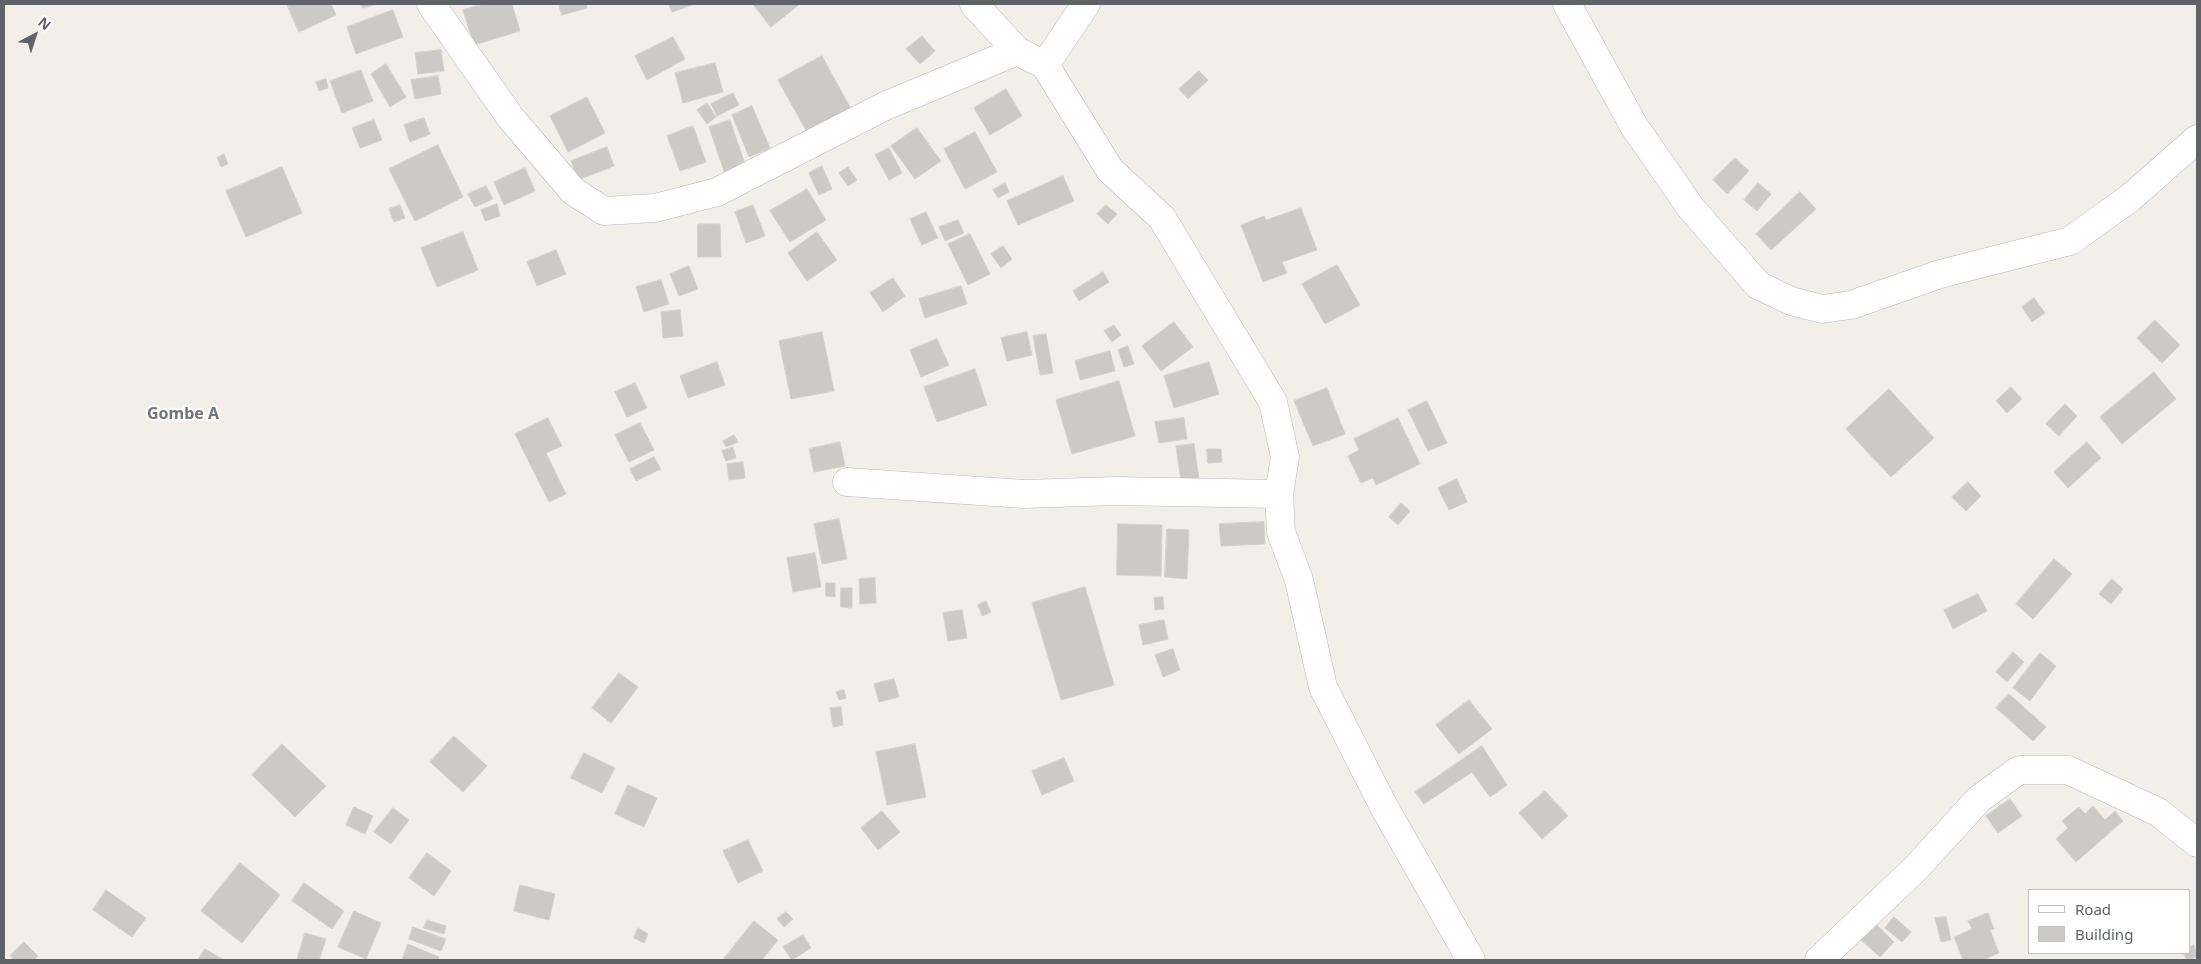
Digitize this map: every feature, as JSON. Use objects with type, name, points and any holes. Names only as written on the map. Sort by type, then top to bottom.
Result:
[{"type":"street","points":[[431,4],[510,117],[573,191],[604,212],[655,208],[717,192],[886,106],[1017,51]]},
{"type":"street","points":[[974,4],[1017,51],[1045,65],[1110,170],[1162,218],[1274,402],[1285,457],[1278,494],[1281,532],[1299,580],[1323,687],[1383,805],[1471,960]]},
{"type":"street","points":[[1045,65],[1086,4]]},
{"type":"street","points":[[1567,4],[1634,126],[1691,208],[1758,285],[1791,301],[1822,309],[1851,305],[1940,274],[2070,241],[2130,198],[2197,139]]},
{"type":"street","points":[[847,482],[1024,494],[1115,491],[1278,494]]},
{"type":"street","points":[[1819,960],[1915,869],[1979,799],[2019,770],[2068,770],[2158,812],[2197,843]]},
{"type":"building","points":[[287,4],[331,4],[336,15],[299,32]]},
{"type":"building","points":[[361,4],[377,4],[363,8]]},
{"type":"building","points":[[484,4],[512,4],[520,31],[474,45],[463,10]]},
{"type":"building","points":[[559,4],[586,4],[587,8],[562,15]]},
{"type":"building","points":[[669,4],[695,4],[672,12]]},
{"type":"building","points":[[753,4],[800,4],[771,27]]},
{"type":"building","points":[[393,10],[403,37],[356,54],[347,27]]},
{"type":"building","points":[[922,36],[935,51],[920,64],[906,49]]},
{"type":"building","points":[[673,37],[685,59],[647,80],[635,56]]},
{"type":"building","points":[[441,50],[444,71],[418,74],[415,53]]},
{"type":"building","points":[[822,56],[851,109],[807,132],[778,80]]},
{"type":"building","points":[[715,63],[723,92],[683,103],[675,73]]},
{"type":"building","points":[[386,64],[406,97],[390,107],[371,74]]},
{"type":"building","points":[[361,70],[373,101],[342,113],[330,81]]},
{"type":"building","points":[[1199,71],[1208,80],[1188,99],[1179,89]]},
{"type":"building","points":[[438,76],[441,94],[415,99],[411,80]]},
{"type":"building","points":[[326,79],[328,88],[319,91],[316,82]]},
{"type":"building","points":[[1006,89],[1022,116],[990,135],[974,108]]},
{"type":"building","points":[[733,93],[739,105],[717,116],[711,104]]},
{"type":"building","points":[[587,97],[605,133],[568,152],[550,116]]},
{"type":"building","points":[[707,103],[716,117],[707,124],[697,110]]},
{"type":"building","points":[[752,106],[770,148],[749,157],[732,115]]},
{"type":"building","points":[[424,118],[430,134],[410,142],[404,125]]},
{"type":"building","points":[[374,120],[382,140],[360,148],[352,128]]},
{"type":"building","points":[[730,120],[746,167],[725,174],[709,127]]},
{"type":"building","points":[[693,126],[706,162],[680,171],[667,136]]},
{"type":"building","points":[[917,128],[941,161],[915,179],[891,146]]},
{"type":"building","points":[[975,132],[997,172],[965,189],[944,149]]},
{"type":"building","points":[[438,145],[463,197],[415,221],[389,169]]},
{"type":"building","points":[[607,147],[614,166],[578,180],[571,161]]},
{"type":"building","points":[[889,148],[902,173],[889,180],[875,155]]},
{"type":"building","points":[[224,154],[228,164],[221,167],[217,158]]},
{"type":"building","points":[[1735,158],[1749,171],[1727,194],[1713,180]]},
{"type":"building","points":[[822,166],[832,189],[819,195],[809,173]]},
{"type":"building","points":[[282,167],[302,213],[246,237],[226,191]]},
{"type":"building","points":[[848,167],[857,180],[848,186],[839,173]]},
{"type":"building","points":[[525,168],[535,191],[504,205],[494,182]]},
{"type":"building","points":[[1063,176],[1074,201],[1018,225],[1007,201]]},
{"type":"building","points":[[1005,183],[1009,192],[998,198],[993,190]]},
{"type":"building","points":[[1758,183],[1771,194],[1757,211],[1744,200]]},
{"type":"building","points":[[486,186],[493,199],[475,207],[468,194]]},
{"type":"building","points":[[807,189],[826,220],[790,242],[770,211]]},
{"type":"building","points":[[1800,192],[1816,209],[1771,250],[1756,234]]},
{"type":"building","points":[[497,204],[500,216],[485,221],[481,210]]},
{"type":"building","points":[[400,205],[405,218],[394,222],[389,209]]},
{"type":"building","points":[[753,205],[765,236],[746,243],[735,212]]},
{"type":"building","points":[[1106,205],[1117,214],[1108,224],[1097,214]]},
{"type":"building","points":[[1301,208],[1317,250],[1282,262],[1287,273],[1263,282],[1241,225],[1264,216],[1266,220]]},
{"type":"building","points":[[926,212],[938,238],[922,245],[910,219]]},
{"type":"building","points":[[958,220],[964,233],[945,241],[939,227]]},
{"type":"building","points":[[698,224],[720,224],[721,257],[698,257]]},
{"type":"building","points":[[463,232],[478,270],[437,287],[421,248]]},
{"type":"building","points":[[817,232],[837,260],[807,281],[788,253]]},
{"type":"building","points":[[970,234],[990,274],[968,285],[948,244]]},
{"type":"building","points":[[1003,246],[1012,259],[1001,268],[991,254]]},
{"type":"building","points":[[556,250],[566,274],[537,286],[527,262]]},
{"type":"building","points":[[1337,265],[1360,305],[1325,324],[1302,284]]},
{"type":"building","points":[[689,266],[698,289],[679,296],[670,274]]},
{"type":"building","points":[[1103,272],[1109,282],[1079,301],[1073,291]]},
{"type":"building","points":[[893,278],[905,296],[883,312],[870,293]]},
{"type":"building","points":[[661,280],[669,304],[644,312],[636,287]]},
{"type":"building","points":[[961,286],[967,304],[925,318],[919,299]]},
{"type":"building","points":[[2034,298],[2045,313],[2032,322],[2022,307]]},
{"type":"building","points":[[680,310],[683,336],[663,338],[661,312]]},
{"type":"building","points":[[2155,320],[2180,345],[2162,363],[2137,338]]},
{"type":"building","points":[[1174,322],[1193,347],[1161,371],[1142,346]]},
{"type":"building","points":[[1114,325],[1121,335],[1112,342],[1104,331]]},
{"type":"building","points":[[822,332],[834,391],[791,399],[779,341]]},
{"type":"building","points":[[1027,332],[1032,355],[1007,361],[1001,338]]},
{"type":"building","points":[[1046,334],[1053,373],[1040,375],[1033,336]]},
{"type":"building","points":[[937,339],[949,365],[921,377],[910,350]]},
{"type":"building","points":[[1128,346],[1134,364],[1124,367],[1118,350]]},
{"type":"building","points":[[1110,351],[1115,371],[1080,380],[1075,361]]},
{"type":"building","points":[[717,362],[725,385],[688,398],[680,376]]},
{"type":"building","points":[[1209,362],[1219,394],[1174,408],[1164,376]]},
{"type":"building","points":[[975,369],[987,405],[937,422],[924,387]]},
{"type":"building","points":[[2154,372],[2176,399],[2122,444],[2100,417]]},
{"type":"building","points":[[1119,381],[1135,436],[1072,454],[1056,400]]},
{"type":"building","points":[[635,383],[647,408],[627,417],[615,392]]},
{"type":"building","points":[[2011,387],[2022,399],[2007,413],[1996,401]]},
{"type":"building","points":[[1327,388],[1345,434],[1313,446],[1294,401]]},
{"type":"building","points":[[1889,389],[1934,438],[1891,477],[1846,429]]},
{"type":"building","points":[[1427,401],[1447,443],[1428,451],[1408,410]]},
{"type":"building","points":[[2065,404],[2077,416],[2059,436],[2046,424]]},
{"type":"building","points":[[548,418],[562,446],[546,453],[566,494],[549,502],[515,434]]},
{"type":"building","points":[[1184,418],[1187,439],[1159,443],[1155,422]]},
{"type":"building","points":[[1398,418],[1420,464],[1376,485],[1373,478],[1361,483],[1348,456],[1359,450],[1354,439]]},
{"type":"building","points":[[640,423],[654,450],[629,462],[615,435]]},
{"type":"building","points":[[734,435],[738,442],[726,447],[723,441]]},
{"type":"building","points":[[840,442],[845,466],[814,472],[809,449]]},
{"type":"building","points":[[2087,442],[2101,458],[2068,488],[2054,472]]},
{"type":"building","points":[[1194,444],[1200,486],[1182,488],[1176,446]]},
{"type":"building","points":[[733,447],[736,458],[726,461],[722,451]]},
{"type":"building","points":[[1207,449],[1221,449],[1222,462],[1208,463]]},
{"type":"building","points":[[654,457],[661,469],[636,481],[630,469]]},
{"type":"building","points":[[743,462],[745,478],[729,480],[727,464]]},
{"type":"building","points":[[1457,479],[1467,502],[1449,510],[1438,488]]},
{"type":"building","points":[[1968,482],[1981,496],[1966,511],[1952,497]]},
{"type":"building","points":[[1401,503],[1410,511],[1398,525],[1389,517]]},
{"type":"building","points":[[839,519],[847,559],[822,564],[814,524]]},
{"type":"building","points":[[1264,522],[1265,544],[1221,546],[1219,524]]},
{"type":"building","points":[[1118,524],[1162,525],[1161,576],[1117,575]]},
{"type":"building","points":[[1167,529],[1189,530],[1187,579],[1165,577]]},
{"type":"building","points":[[815,553],[821,587],[793,592],[787,558]]},
{"type":"building","points":[[2054,559],[2072,574],[2033,619],[2016,604]]},
{"type":"building","points":[[875,578],[876,603],[860,604],[859,579]]},
{"type":"building","points":[[2112,579],[2123,589],[2111,604],[2099,594]]},
{"type":"building","points":[[826,583],[835,583],[835,597],[826,596]]},
{"type":"building","points":[[1085,587],[1114,685],[1061,700],[1032,603]]},
{"type":"building","points":[[841,588],[852,588],[852,608],[841,607]]},
{"type":"building","points":[[1978,594],[1987,611],[1953,629],[1944,610]]},
{"type":"building","points":[[1163,597],[1164,609],[1155,610],[1154,598]]},
{"type":"building","points":[[986,601],[991,612],[982,616],[978,605]]},
{"type":"building","points":[[962,610],[967,638],[948,641],[943,613]]},
{"type":"building","points":[[1164,620],[1168,639],[1143,645],[1139,625]]},
{"type":"building","points":[[1173,649],[1180,670],[1163,677],[1155,655]]},
{"type":"building","points":[[2013,652],[2024,662],[2007,682],[1996,672]]},
{"type":"building","points":[[2040,653],[2056,666],[2030,701],[2013,688]]},
{"type":"building","points":[[619,673],[638,687],[611,723],[592,708]]},
{"type":"building","points":[[894,679],[899,697],[879,702],[874,684]]},
{"type":"building","points":[[844,690],[846,698],[839,700],[836,692]]},
{"type":"building","points":[[2009,694],[2046,727],[2033,741],[1996,708]]},
{"type":"building","points":[[1469,700],[1492,729],[1459,754],[1436,725]]},
{"type":"building","points":[[841,707],[843,725],[833,727],[830,708]]},
{"type":"building","points":[[454,736],[487,766],[463,792],[430,762]]},
{"type":"building","points":[[282,744],[326,786],[295,817],[252,775]]},
{"type":"building","points":[[915,744],[926,797],[887,805],[876,752]]},
{"type":"building","points":[[1482,746],[1507,785],[1490,797],[1472,772],[1424,804],[1415,792]]},
{"type":"building","points":[[584,753],[615,768],[602,793],[571,778]]},
{"type":"building","points":[[1064,758],[1074,781],[1042,795],[1032,771]]},
{"type":"building","points":[[628,785],[657,798],[644,827],[615,814]]},
{"type":"building","points":[[1545,791],[1568,816],[1542,839],[1519,813]]},
{"type":"building","points":[[2010,799],[2022,816],[1998,833],[1986,816]]},
{"type":"building","points":[[2093,806],[2105,820],[2115,811],[2123,821],[2076,862],[2056,839],[2068,828],[2062,821],[2079,807],[2085,814]]},
{"type":"building","points":[[354,807],[373,816],[365,834],[346,825]]},
{"type":"building","points":[[393,808],[409,820],[391,844],[374,832]]},
{"type":"building","points":[[882,811],[900,832],[878,850],[861,828]]},
{"type":"building","points":[[748,840],[763,871],[738,883],[723,851]]},
{"type":"building","points":[[427,853],[451,871],[434,896],[409,878]]},
{"type":"building","points":[[240,863],[280,895],[242,943],[201,911]]},
{"type":"building","points":[[304,883],[344,911],[332,929],[292,901]]},
{"type":"building","points":[[520,885],[555,894],[549,920],[514,911]]},
{"type":"building","points":[[106,890],[146,918],[132,937],[93,910]]},
{"type":"building","points":[[354,911],[381,923],[366,959],[338,947]]},
{"type":"building","points":[[786,912],[793,919],[784,927],[777,919]]},
{"type":"building","points":[[1988,913],[1994,929],[1990,930],[1999,953],[1985,960],[1963,960],[1954,937],[1972,929],[1968,921]]},
{"type":"building","points":[[1894,917],[1911,932],[1902,942],[1885,928]]},
{"type":"building","points":[[1946,917],[1951,940],[1941,942],[1935,918]]},
{"type":"building","points":[[427,920],[446,926],[444,934],[424,928]]},
{"type":"building","points":[[754,921],[778,940],[762,960],[723,960]]},
{"type":"building","points":[[1876,924],[1894,942],[1880,957],[1861,940]]},
{"type":"building","points":[[413,927],[446,939],[441,951],[409,939]]},
{"type":"building","points":[[638,928],[648,934],[644,943],[634,938]]},
{"type":"building","points":[[305,933],[326,939],[319,960],[297,960]]},
{"type":"building","points":[[803,935],[811,948],[792,960],[783,947]]},
{"type":"building","points":[[24,942],[38,956],[34,960],[15,960],[10,956]]},
{"type":"building","points":[[408,944],[439,957],[438,960],[402,960]]},
{"type":"building","points":[[2194,945],[2197,957],[2187,960],[2184,954],[2191,954],[2191,946]]},
{"type":"building","points":[[205,949],[224,960],[198,960]]},
{"type":"district","name":"Gombe A","points":[[183,414]]}]
